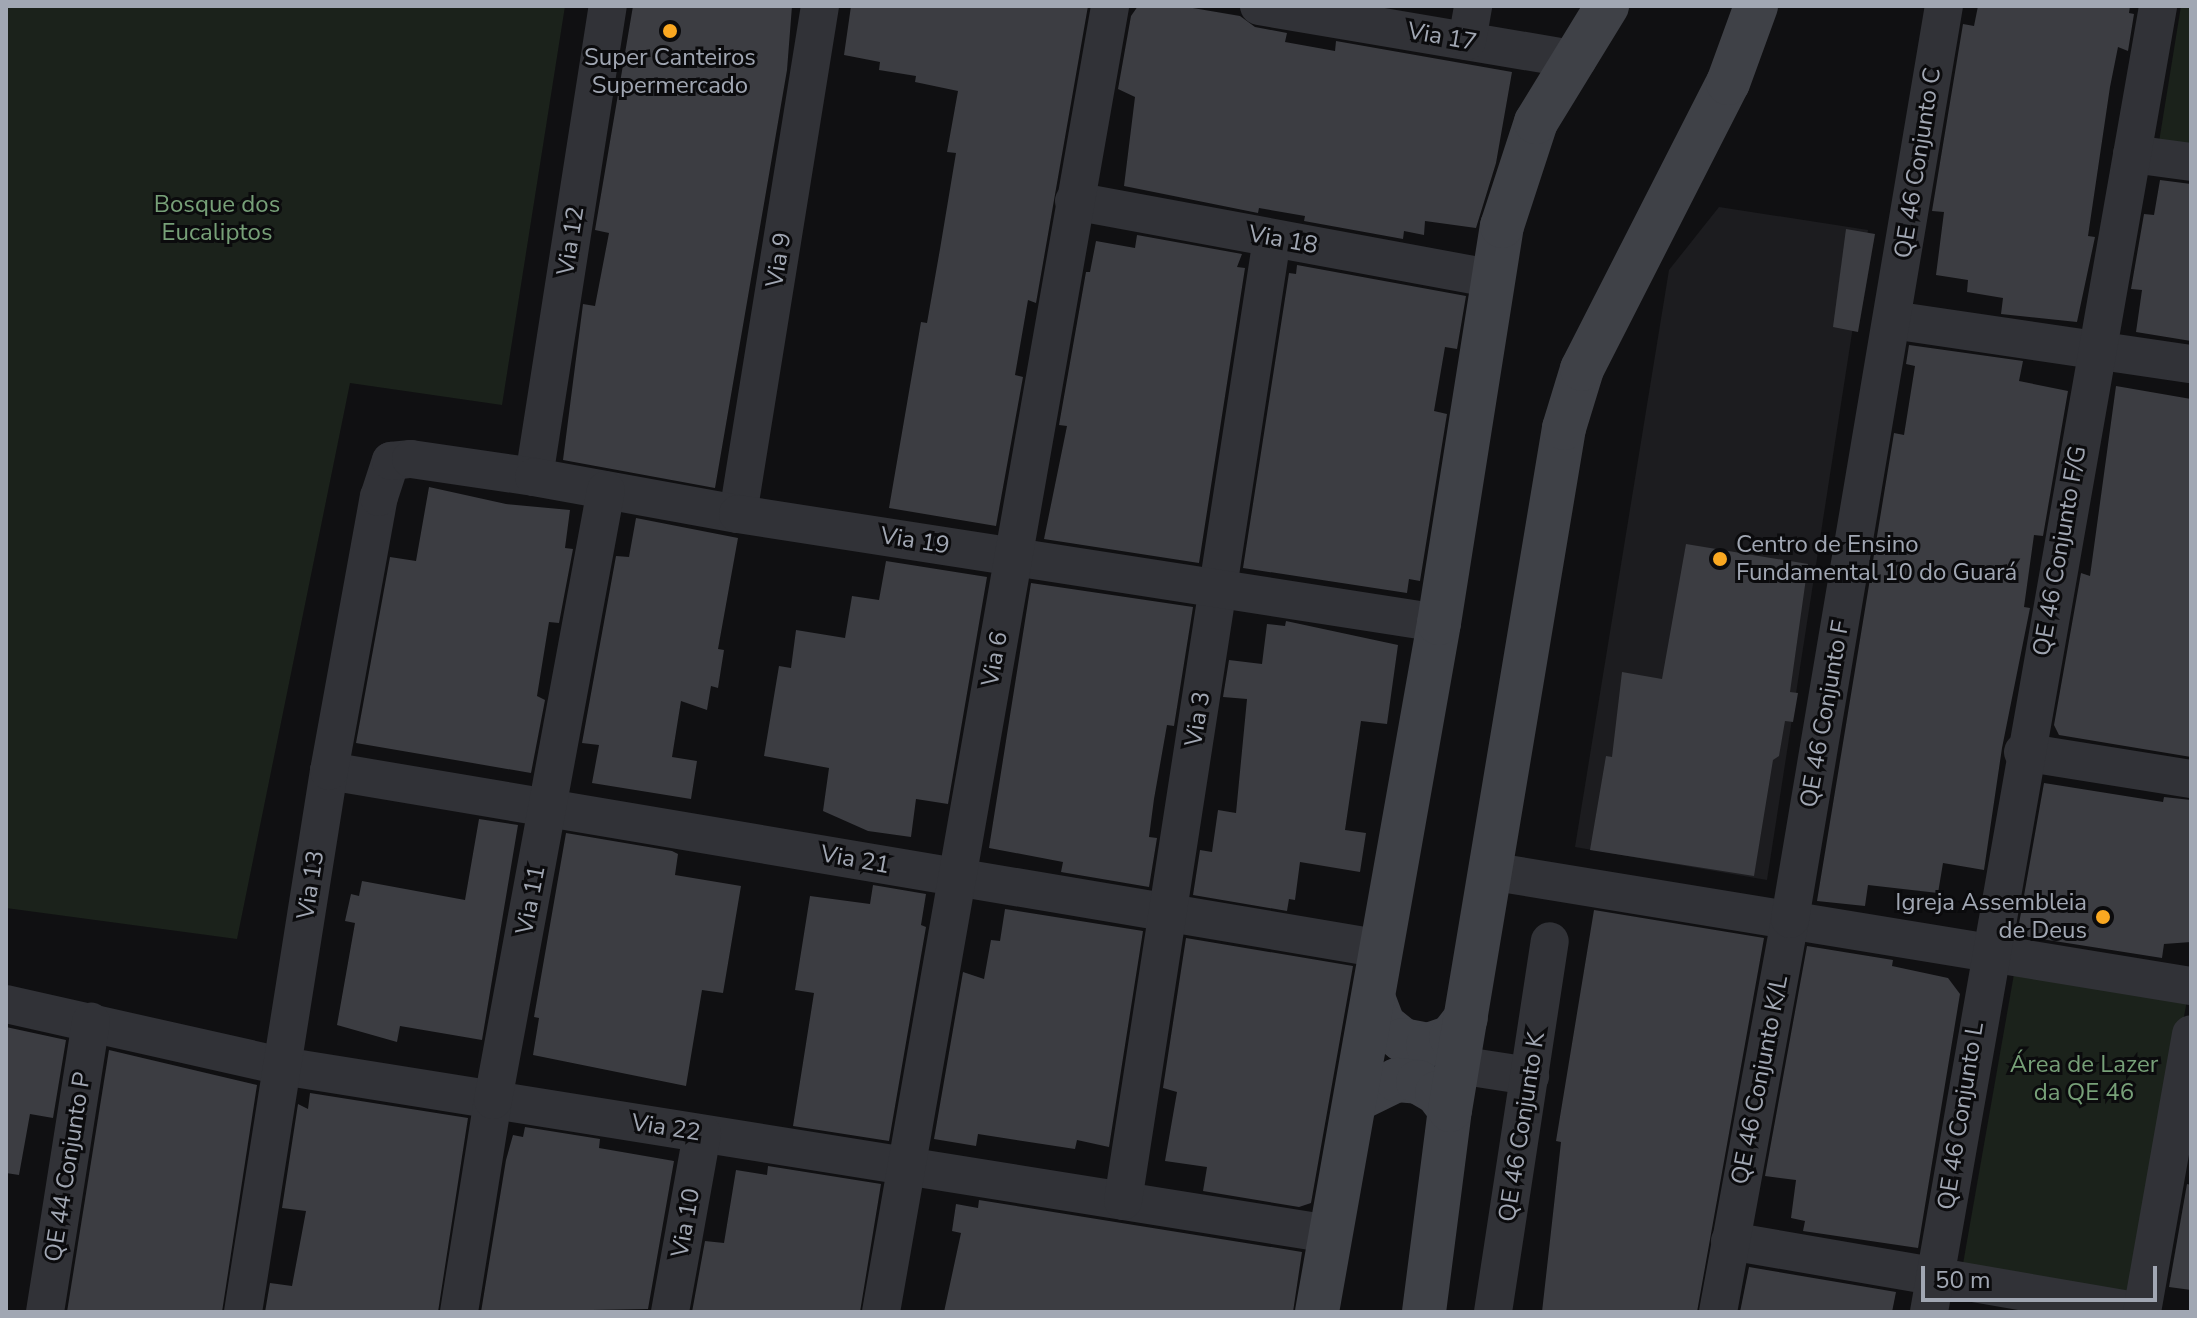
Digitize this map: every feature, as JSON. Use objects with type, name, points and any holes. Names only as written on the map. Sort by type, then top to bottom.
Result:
[{"type":"street","name":"Via 12","points":[[534,477],[608,6]]},
{"type":"street","name":"Via 9","points":[[738,514],[820,6]]},
{"type":"street","name":"Via 6","points":[[881,1312],[1110,6]]},
{"type":"street","name":"Via 17","points":[[1259,6],[1470,24],[1577,60]]},
{"type":"street","points":[[1317,1312],[1439,623],[1491,278],[1525,148],[1607,6]]},
{"type":"street","points":[[1424,1312],[1450,1110],[1564,428],[1582,369],[1722,95],[1756,6]]},
{"type":"street","name":"QE 46 Conjunto C","points":[[1892,320],[1944,6]]},
{"type":"street","points":[[2158,6],[2132,154],[2191,162]]},
{"type":"street","name":"QE 46 Conjunto F/G","points":[[1988,954],[2132,154]]},
{"type":"street","name":"Via 18","points":[[1074,201],[1491,278]]},
{"type":"street","name":"Via 3","points":[[1123,1201],[1272,238]]},
{"type":"street","points":[[1892,320],[2191,364]]},
{"type":"street","name":"QE 46 Conjunto F","points":[[1790,919],[1892,320]]},
{"type":"street","name":"Via 19","points":[[391,461],[411,459],[534,477],[738,514],[1439,623]]},
{"type":"street","name":"Via 13","points":[[243,1312],[329,771],[379,497],[391,461]]},
{"type":"street","name":"Via 11","points":[[459,1312],[493,1100],[606,490]]},
{"type":"street","points":[[2023,752],[2191,779]]},
{"type":"street","name":"Via 21","points":[[329,771],[1382,949]]},
{"type":"street","points":[[1489,871],[2191,986]]},
{"type":"street","name":"QE 46 Conjunto K/L","points":[[1718,1312],[1790,919]]},
{"type":"street","name":"QE 46 Conjunto K","points":[[1493,1312],[1550,941]]},
{"type":"street","name":"QE 46 Conjunto L","points":[[1932,1295],[1988,954]]},
{"type":"street","points":[[1374,1000],[1383,1024],[1403,1040],[1428,1045],[1451,1037],[1466,1018]]},
{"type":"street","name":"Via 22","points":[[6,1004],[282,1066],[1330,1234]]},
{"type":"street","name":"QE 44 Conjunto P","points":[[45,1312],[91,1022]]},
{"type":"street","points":[[1730,1241],[1932,1295],[2142,1312],[2191,1034]]},
{"type":"street","points":[[1458,1065],[1530,1076]]},
{"type":"street","points":[[1356,1100],[1397,1080],[1418,1082],[1437,1093],[1450,1110]]},
{"type":"street","name":"Via 10","points":[[670,1312],[702,1134]]},
{"type":"shaded area","name":"Centro de Ensino Fundamental 10 do Guará","points":[[1719,207],[1868,230],[1767,880],[1575,847],[1669,270]]},
{"type":"green space","name":"Bosque dos Eucaliptos","points":[[6,6],[565,6],[502,405],[350,383],[237,939],[6,908]]},
{"type":"green space","points":[[2181,6],[2191,6],[2191,147],[2159,142]]},
{"type":"green space","name":"Área de Lazer da QE 46","points":[[2014,974],[2187,1000],[2133,1298],[1963,1264]]},
{"type":"building","points":[[633,6],[792,6],[787,70],[715,488],[563,460],[583,304],[595,306],[609,233],[595,230]]},
{"type":"building","points":[[851,6],[1088,6],[1036,303],[1028,300],[1015,375],[1023,377],[996,526],[889,508],[921,322],[927,323],[956,153],[947,152],[958,91],[915,82],[916,76],[879,70],[880,62],[844,55]]},
{"type":"building","points":[[1138,6],[1181,6],[1240,16],[1255,27],[1287,33],[1285,42],[1335,51],[1336,41],[1512,72],[1496,163],[1476,228],[1425,221],[1424,235],[1404,231],[1403,239],[1304,221],[1305,216],[1259,208],[1258,213],[1124,186],[1135,97],[1118,89],[1131,16]]},
{"type":"building","points":[[1978,6],[2130,6],[2129,13],[2134,14],[2128,51],[2118,47],[2110,87],[2088,236],[2095,237],[2077,322],[2001,314],[2003,298],[1967,292],[1968,280],[1936,275],[1944,212],[1932,211],[1963,24],[1974,26]]},
{"type":"building","points":[[2160,180],[2191,184],[2191,341],[2136,332],[2142,290],[2131,289],[2144,214],[2154,215]]},
{"type":"building","points":[[1846,229],[1875,234],[1858,332],[1833,327]]},
{"type":"building","points":[[1137,235],[1242,254],[1237,267],[1245,268],[1199,563],[1044,539],[1067,426],[1059,425],[1086,272],[1090,272],[1096,241],[1135,248]]},
{"type":"building","points":[[1297,265],[1466,296],[1457,349],[1445,347],[1434,411],[1447,414],[1420,581],[1409,579],[1407,593],[1243,568],[1289,273],[1296,274]]},
{"type":"building","points":[[1909,345],[2023,361],[2019,381],[2068,391],[2043,536],[2034,535],[2024,607],[2030,608],[2002,748],[1984,870],[1943,863],[1938,893],[1868,885],[1865,906],[1817,901],[1894,433],[1904,435],[1915,366],[1906,364]]},
{"type":"building","points":[[2116,386],[2191,399],[2191,757],[2059,735],[2054,725],[2081,573],[2090,576]]},
{"type":"building","points":[[429,487],[506,504],[570,510],[565,548],[573,549],[559,623],[549,622],[537,696],[545,700],[531,773],[356,743],[390,557],[416,561]]},
{"type":"building","points":[[636,518],[738,538],[718,649],[724,650],[718,688],[711,686],[707,710],[681,701],[672,757],[697,761],[691,799],[592,783],[599,745],[582,743],[616,556],[629,557]]},
{"type":"building","points":[[1686,544],[1808,564],[1790,692],[1798,693],[1793,722],[1785,721],[1779,756],[1773,760],[1754,876],[1590,850],[1606,756],[1612,757],[1622,672],[1662,679]]},
{"type":"building","points":[[886,561],[987,577],[948,804],[916,799],[911,837],[868,831],[823,811],[829,768],[764,756],[779,666],[791,668],[796,630],[845,638],[852,596],[879,600]]},
{"type":"building","points":[[1031,583],[1193,607],[1174,726],[1167,725],[1154,799],[1149,837],[1157,838],[1149,887],[1061,872],[1063,862],[989,848]]},
{"type":"building","points":[[1286,621],[1398,645],[1387,724],[1361,721],[1345,830],[1366,833],[1360,872],[1300,862],[1295,900],[1289,899],[1287,911],[1193,895],[1200,850],[1212,852],[1218,810],[1236,813],[1247,699],[1223,697],[1229,660],[1262,664],[1267,624],[1285,626]]},
{"type":"building","points":[[2044,783],[2163,802],[2164,797],[2191,800],[2191,942],[2164,944],[2162,958],[2017,935]]},
{"type":"building","points":[[479,819],[518,825],[482,1040],[400,1026],[397,1042],[337,1025],[355,923],[345,921],[351,894],[359,896],[362,881],[465,900]]},
{"type":"building","points":[[566,833],[672,851],[678,854],[675,875],[741,886],[723,993],[702,990],[686,1086],[533,1055],[539,1018],[534,1017]]},
{"type":"building","points":[[873,885],[926,894],[921,925],[926,927],[889,1141],[793,1126],[814,993],[795,990],[810,896],[870,904]]},
{"type":"building","points":[[1005,909],[1143,931],[1109,1147],[1077,1140],[1075,1149],[978,1134],[976,1146],[934,1139],[963,972],[984,979],[991,940],[1000,941]]},
{"type":"building","points":[[1594,910],[1764,938],[1697,1312],[1542,1312],[1561,1142],[1556,1141]]},
{"type":"building","points":[[1186,938],[1353,966],[1311,1203],[1299,1207],[1203,1191],[1207,1167],[1165,1161],[1177,1092],[1163,1088]]},
{"type":"building","points":[[1807,946],[1893,960],[1892,966],[1948,978],[1960,994],[1918,1248],[1803,1231],[1805,1221],[1791,1218],[1796,1180],[1765,1176]]},
{"type":"building","points":[[6,1027],[66,1040],[53,1118],[30,1114],[19,1175],[6,1173]]},
{"type":"building","points":[[109,1050],[257,1085],[222,1312],[67,1312]]},
{"type":"building","points":[[310,1093],[468,1118],[438,1312],[265,1312],[270,1283],[292,1286],[306,1211],[282,1208],[298,1104],[308,1109]]},
{"type":"building","points":[[525,1127],[600,1139],[599,1148],[674,1161],[648,1309],[481,1312],[506,1160],[513,1135],[523,1137]]},
{"type":"building","points":[[768,1166],[881,1184],[860,1312],[692,1312],[705,1241],[724,1243],[736,1170],[767,1175]]},
{"type":"building","points":[[2187,1184],[2191,1185],[2191,1290],[2169,1287]]},
{"type":"building","points":[[979,1200],[1302,1252],[1293,1312],[944,1312],[961,1233],[952,1231],[956,1204],[978,1208]]},
{"type":"building","points":[[1749,1267],[1896,1292],[1892,1312],[1740,1312]]},
{"type":"place","name":"Super Canteiros Supermercado","points":[[670,31]]},
{"type":"place","name":"Centro de Ensino Fundamental 10 do Guará","points":[[1720,559]]},
{"type":"place","name":"Igreja Assembleia de Deus","points":[[2103,917]]}]
